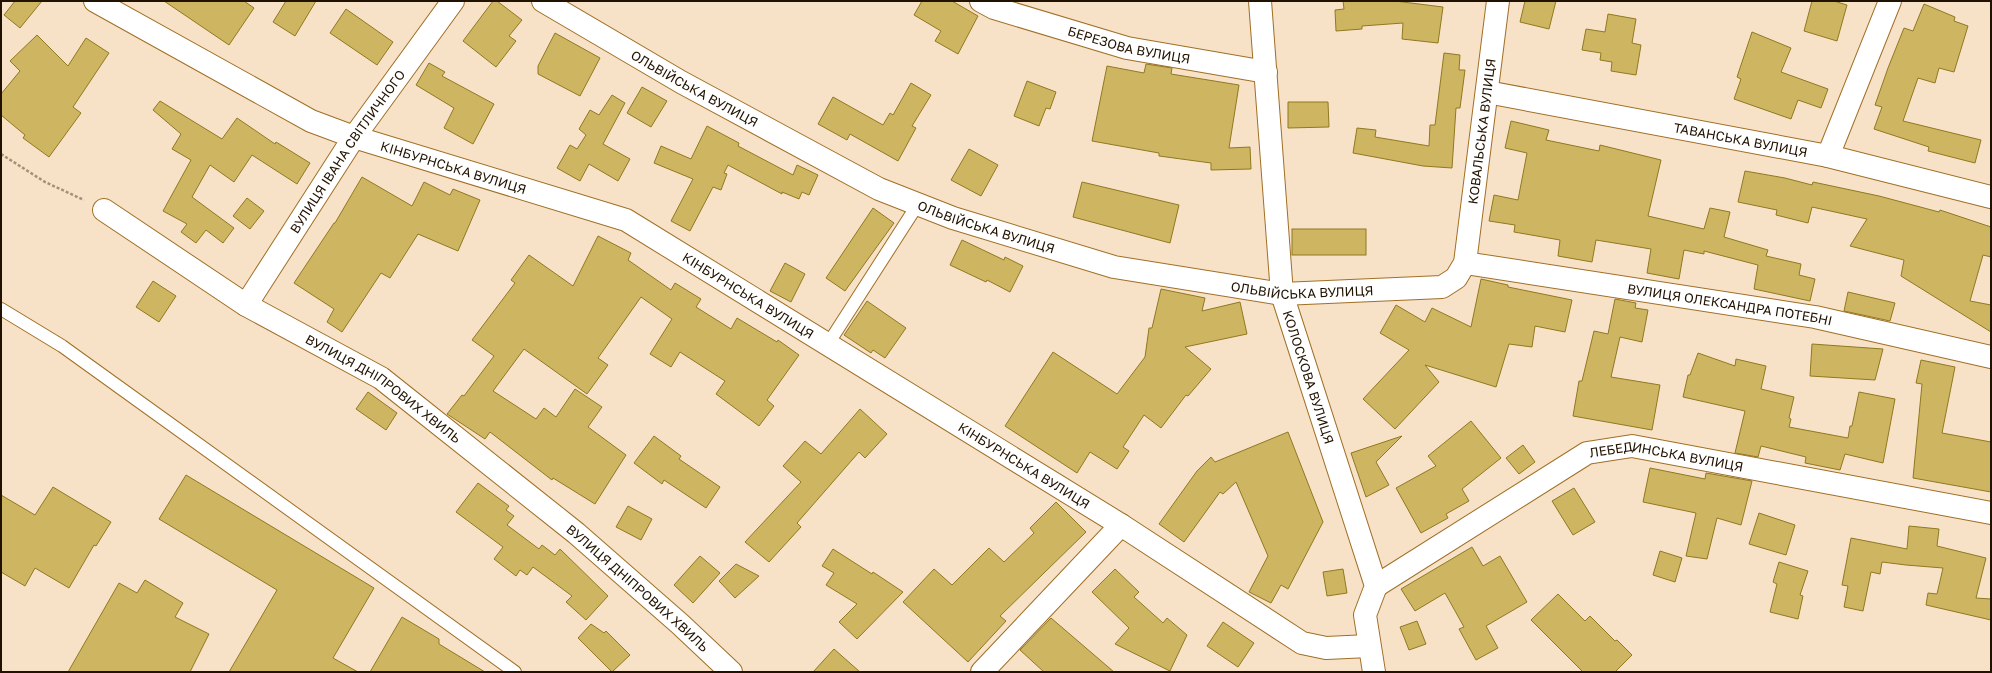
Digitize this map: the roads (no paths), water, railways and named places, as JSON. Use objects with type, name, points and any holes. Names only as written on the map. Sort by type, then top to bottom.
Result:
[{"type":"street","name":"КІНБУРНСЬКА ВУЛИЦЯ","points":[[95,1],[311,121],[354,137],[626,220],[1121,525],[1302,643],[1326,648],[1369,646]]},
{"type":"street","name":"ВУЛИЦЯ ІВАНА СВІТЛИЧНОГО","points":[[246,305],[354,137],[453,1]]},
{"type":"street","name":"ОЛЬВІЙСЬКА ВУЛИЦЯ","points":[[543,1],[682,82],[879,190],[953,218],[1114,267],[1282,294],[1442,287],[1456,278],[1465,263]]},
{"type":"street","name":"КОЛОСКОВА ВУЛИЦЯ","points":[[1260,1],[1282,294],[1376,586]]},
{"type":"street","name":"КОВАЛЬСЬКА ВУЛИЦЯ","points":[[1465,263],[1498,1]]},
{"type":"street","points":[[1828,156],[1890,1]]},
{"type":"street","name":"БЕРЕЗОВА ВУЛИЦЯ","points":[[991,3],[1127,48],[1266,72]]},
{"type":"street","name":"ТАВАНСЬКА ВУЛИЦЯ","points":[[1487,92],[1828,156],[1991,197]]},
{"type":"street","name":"ВУЛИЦЯ ДНІПРОВИХ ХВИЛЬ","points":[[104,210],[246,305],[381,378],[576,533],[732,672]]},
{"type":"street","name":"ВУЛИЦЯ ОЛЕКСАНДРА ПОТЕБНІ","points":[[1465,263],[1815,317],[1991,357]]},
{"type":"street","name":"ЛЕБЕДИНСЬКА ВУЛИЦЯ","points":[[1376,586],[1587,453],[1632,446],[1991,513]]},
{"type":"street","points":[[982,672],[1121,525]]},
{"type":"street","points":[[1374,672],[1365,615],[1376,586]]},
{"type":"lane","points":[[828,344],[918,204]]},
{"type":"lane","points":[[1,309],[62,346],[514,672]]}]
